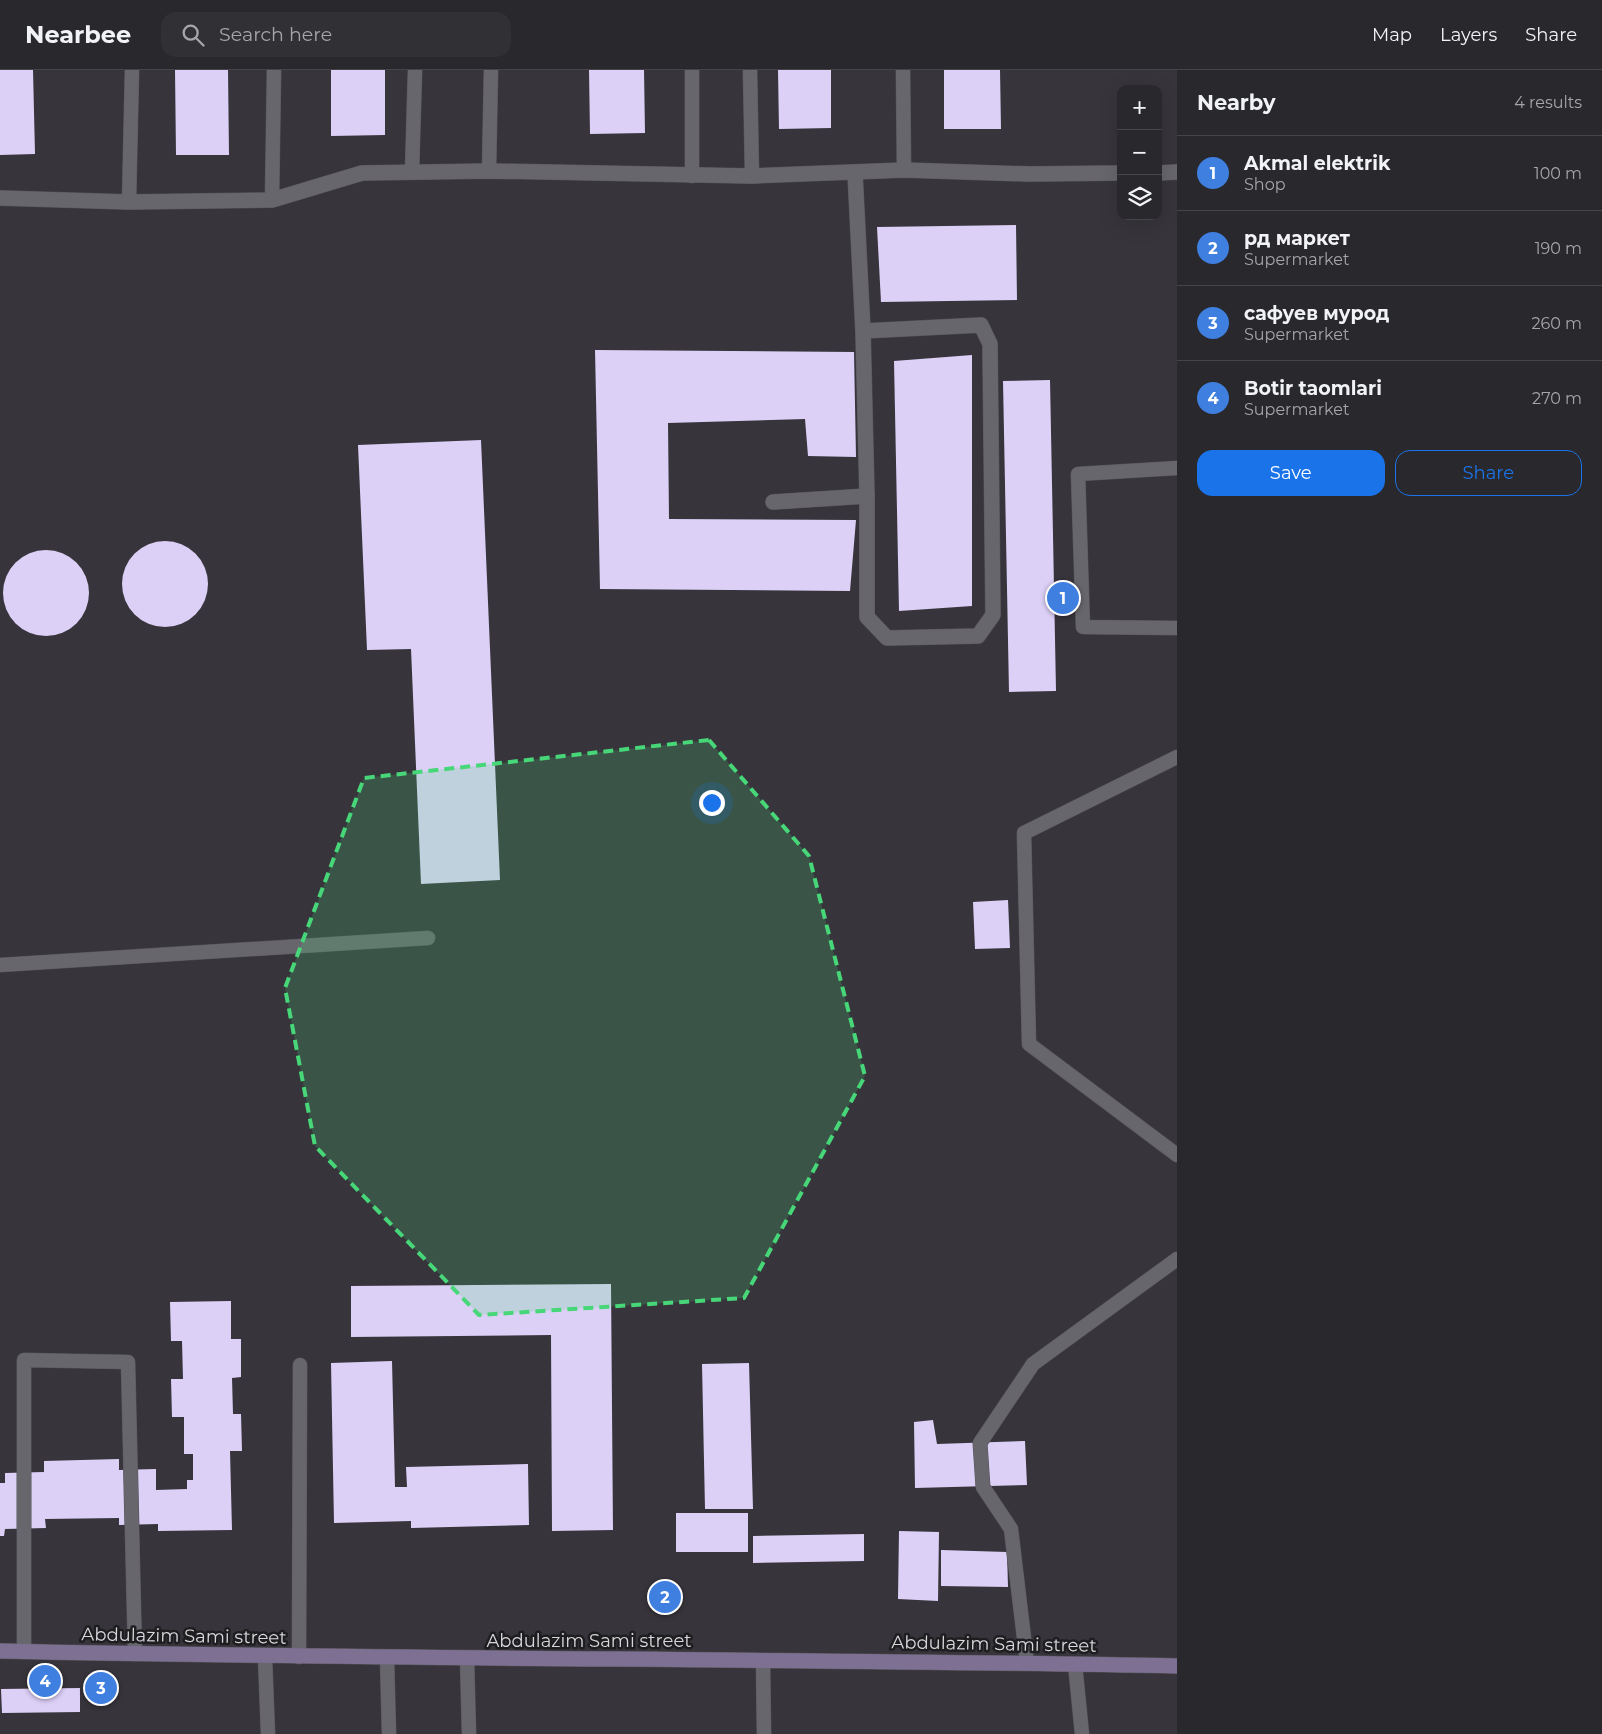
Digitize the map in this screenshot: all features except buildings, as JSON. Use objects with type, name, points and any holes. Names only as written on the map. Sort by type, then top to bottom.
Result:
[{"type":"street","points":[[0,198],[129,202],[272,200],[362,173],[489,171],[752,176],[904,170],[1029,174],[1117,173]]},
{"type":"street","points":[[1162,173],[1177,172]]},
{"type":"street","points":[[855,173],[867,496],[868,617],[887,638],[978,636],[993,615],[990,344],[981,325],[862,331]]},
{"type":"street","points":[[773,502],[867,496]]},
{"type":"street","name":"Abdulazim Sami street","points":[[0,1651],[265,1657],[1027,1663],[1177,1666]]},
{"type":"lane","points":[[129,202],[132,70]]},
{"type":"lane","points":[[272,200],[274,70]]},
{"type":"lane","points":[[412,172],[415,70]]},
{"type":"lane","points":[[489,171],[491,70]]},
{"type":"lane","points":[[692,70],[692,176]]},
{"type":"lane","points":[[750,70],[752,176]]},
{"type":"lane","points":[[903,70],[904,170]]},
{"type":"lane","points":[[1177,468],[1078,474],[1083,627],[1177,628]]},
{"type":"lane","points":[[1177,757],[1024,833],[1029,1044],[1177,1155]]},
{"type":"lane","points":[[0,965],[428,938]]},
{"type":"lane","points":[[1027,1663],[1011,1529],[983,1487],[980,1443],[1033,1364],[1177,1259]]},
{"type":"lane","points":[[24,1652],[24,1360],[128,1362],[135,1654]]},
{"type":"lane","points":[[299,1657],[300,1365]]},
{"type":"lane","points":[[265,1657],[268,1734]]},
{"type":"lane","points":[[387,1658],[389,1734]]},
{"type":"lane","points":[[467,1658],[469,1734]]},
{"type":"lane","points":[[763,1661],[764,1734]]},
{"type":"lane","points":[[1075,1664],[1082,1734]]},
{"type":"highlighted area","points":[[709,740],[809,856],[865,1076],[744,1298],[479,1315],[315,1146],[285,988],[364,778]]},
{"type":"place","name":"Akmal elektrik","points":[[1063,598]]},
{"type":"place","name":"рд маркет","points":[[665,1597]]},
{"type":"place","name":"Botir taomlari","points":[[45,1681]]},
{"type":"place","name":"сафуев мурод","points":[[101,1688]]}]
